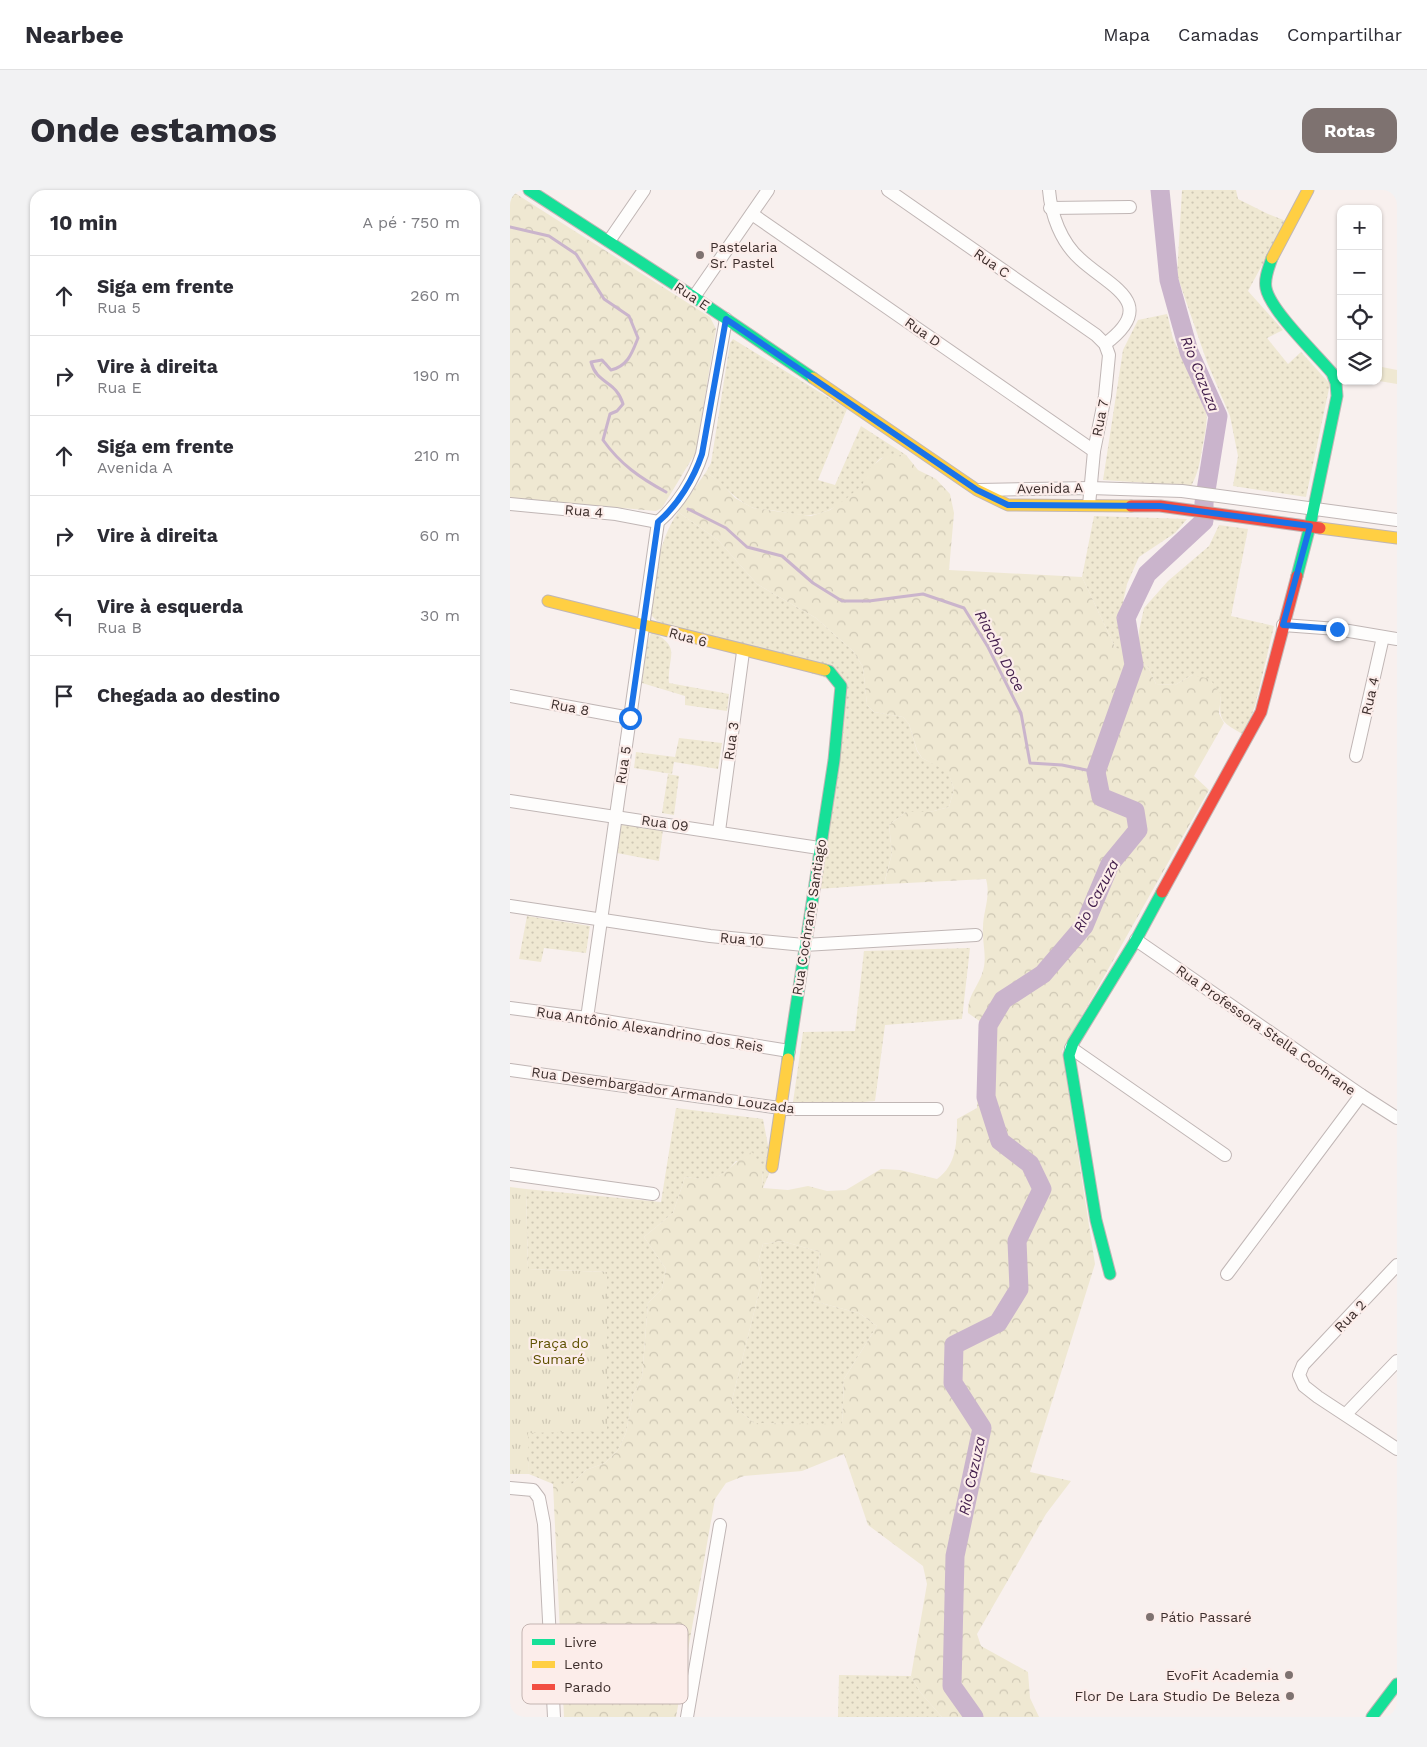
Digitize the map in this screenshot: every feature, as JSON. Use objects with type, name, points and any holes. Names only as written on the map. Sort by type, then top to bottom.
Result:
[{"type":"street","name":"Rua E","points":[[529,190],[694,297],[977,490]]},
{"type":"street","points":[[609,241],[644,190]]},
{"type":"street","points":[[694,297],[768,190]]},
{"type":"street","name":"Rua C","points":[[888,190],[1101,339]]},
{"type":"street","points":[[1049,190],[1050,208],[1069,245],[1080,259],[1120,290],[1130,305],[1130,313],[1119,333],[1101,339]]},
{"type":"street","points":[[1110,1274],[1096,1220],[1070,1074],[1071,1048],[1136,940],[1261,712],[1310,526],[1334,414],[1336,383],[1332,373],[1268,295],[1265,283],[1278,246],[1308,190]]},
{"type":"street","points":[[1050,208],[1130,206]]},
{"type":"street","name":"Rua D","points":[[752,214],[1094,451]]},
{"type":"street","points":[[658,522],[670,512],[695,471],[702,454],[726,319]]},
{"type":"street","name":"Rua 7","points":[[1089,505],[1094,451],[1108,370],[1109,356],[1101,339]]},
{"type":"street","name":"Avenida A","points":[[977,490],[1090,488],[1182,491],[1397,520]]},
{"type":"street","name":"Avenida A","points":[[977,490],[1008,505],[1181,508],[1397,538]]},
{"type":"street","name":"Rua 4","points":[[510,504],[616,514],[658,522]]},
{"type":"street","name":"Rua 5","points":[[587,1018],[614,816],[658,522]]},
{"type":"street","name":"Rua 6","points":[[548,601],[743,652],[829,671]]},
{"type":"street","points":[[1283,625],[1397,638]]},
{"type":"street","name":"Rua 4","points":[[1356,756],[1383,636]]},
{"type":"street","name":"Rua 3","points":[[719,831],[743,652]]},
{"type":"street","name":"Rua Cochrane Santiago","points":[[772,1168],[841,700],[841,686],[829,671]]},
{"type":"street","name":"Rua 8","points":[[510,696],[630,718]]},
{"type":"street","name":"Rua 09","points":[[510,801],[719,831],[819,848]]},
{"type":"street","name":"Rua 10","points":[[510,906],[710,936],[804,945],[976,935]]},
{"type":"street","name":"Rua Professora Stella Cochrane","points":[[1136,940],[1361,1096],[1397,1118]]},
{"type":"street","name":"Rua Antônio Alexandrino dos Reis","points":[[510,1008],[587,1018],[789,1051]]},
{"type":"street","points":[[1071,1048],[1225,1155]]},
{"type":"street","name":"Rua Desembargador Armando Louzada","points":[[510,1070],[781,1108],[937,1109]]},
{"type":"street","points":[[1227,1274],[1361,1096]]},
{"type":"street","points":[[510,1174],[653,1194]]},
{"type":"street","name":"Rua 2","points":[[1346,1414],[1304,1386],[1300,1375],[1303,1365],[1397,1265]]},
{"type":"street","points":[[1396,1447],[1346,1414],[1397,1361]]},
{"type":"street","points":[[510,1488],[529,1489],[540,1498],[544,1524],[549,1624]]},
{"type":"street","points":[[687,1717],[720,1525]]},
{"type":"street","points":[[1372,1717],[1397,1684]]},
{"type":"street","points":[[1384,1717],[1397,1701]]},
{"type":"street","points":[[553,1704],[554,1717]]},
{"type":"green space","points":[[510,190],[710,317],[716,329],[696,452],[662,508],[656,511],[510,498]]},
{"type":"green space","points":[[1182,190],[1236,190],[1238,199],[1286,221],[1248,291],[1283,330],[1267,338],[1288,364],[1301,352],[1330,384],[1306,497],[1233,486],[1238,456],[1230,416],[1207,362],[1177,275]]},
{"type":"green space","points":[[1167,314],[1172,336],[1202,392],[1205,403],[1207,415],[1206,430],[1195,477],[1191,486],[1103,480],[1123,350],[1138,320]]},
{"type":"green space","points":[[733,339],[847,409],[818,480],[835,485],[861,426],[906,455],[882,458],[874,465],[863,484],[853,495],[840,504],[818,514],[803,515],[751,507],[733,495],[706,472],[711,463],[730,343]]},
{"type":"green space","points":[[1382,367],[1397,370],[1397,384],[1382,382]]},
{"type":"green space","points":[[886,455],[906,455],[918,470],[936,479],[950,494],[954,513],[949,570],[1082,577],[1115,647],[1148,667],[1156,684],[1175,685],[1192,675],[1210,679],[1221,695],[1219,714],[1224,723],[1194,776],[1209,790],[1062,1051],[1095,1264],[1030,1472],[1071,1481],[1046,1514],[977,1634],[981,1646],[1028,1672],[1030,1698],[1039,1717],[942,1717],[920,1692],[911,1676],[927,1584],[923,1566],[868,1525],[844,1454],[802,1471],[744,1476],[726,1483],[715,1499],[688,1650],[688,1624],[560,1624],[553,1484],[572,1484],[586,1470],[605,1463],[618,1450],[626,1433],[633,1395],[642,1377],[648,1303],[662,1289],[666,1269],[644,1237],[673,1213],[685,1177],[699,1179],[717,1177],[752,1152],[762,1168],[763,1188],[788,1190],[808,1186],[827,1191],[846,1190],[881,1169],[900,1170],[937,1179],[949,1167],[952,1160],[957,1136],[957,1119],[977,1108],[981,1022],[968,1013],[969,1002],[982,974],[985,962],[983,922],[988,892],[986,879],[887,884],[885,881],[892,853],[889,825],[906,812],[930,812],[949,807],[954,789],[948,772],[922,758],[917,750],[909,724],[903,717],[874,712],[867,705],[863,667],[853,651],[816,618],[757,584],[718,540],[678,512],[706,472],[721,483],[735,498],[753,508],[811,516],[830,510],[862,485],[871,467]],"holes":[[[782,1241],[820,1252],[813,1301],[859,1313],[877,1326],[844,1379],[842,1424],[754,1423],[731,1404],[762,1280],[758,1262],[763,1244]]]},
{"type":"green space","points":[[678,512],[718,540],[757,584],[816,618],[853,651],[863,667],[867,705],[874,712],[903,717],[909,724],[917,751],[922,758],[948,771],[954,789],[949,807],[930,812],[906,812],[889,825],[892,853],[885,880],[887,884],[818,889],[846,685],[657,621],[652,616],[655,575],[661,549]]},
{"type":"green space","points":[[1094,516],[1187,519],[1175,533],[1139,557],[1127,584],[1120,616],[1122,652],[1115,647],[1082,577]]},
{"type":"green space","points":[[1219,525],[1248,529],[1231,616],[1274,626],[1255,706],[1244,735],[1226,724],[1223,720],[1220,711],[1221,695],[1192,675],[1175,685],[1156,684],[1148,667],[1139,662],[1139,631],[1144,608],[1168,581],[1209,546]]},
{"type":"green space","points":[[652,631],[667,642],[670,647],[669,683],[729,694],[727,711],[685,705],[685,696],[642,683],[647,643]]},
{"type":"green space","points":[[679,738],[722,743],[718,769],[674,762],[672,774],[634,768],[636,752],[675,757]]},
{"type":"green space","points":[[668,774],[679,776],[674,815],[662,813]]},
{"type":"green space","points":[[623,824],[663,829],[659,861],[617,853],[621,826]]},
{"type":"green space","points":[[527,916],[590,926],[586,953],[544,948],[541,962],[519,959]]},
{"type":"green space","points":[[970,948],[962,1019],[885,1025],[875,1101],[792,1109],[803,1032],[855,1031],[864,951]]},
{"type":"green space","points":[[676,1108],[763,1119],[772,1167],[763,1188],[762,1168],[736,1161],[730,1168],[714,1178],[685,1177],[673,1213],[644,1237],[666,1269],[662,1289],[648,1303],[642,1377],[633,1395],[626,1433],[618,1450],[605,1463],[586,1470],[572,1484],[553,1484],[529,1474],[527,1433],[607,1272],[528,1269],[526,1189],[661,1202]]},
{"type":"green space","name":"Praça do Sumaré","points":[[510,1187],[526,1189],[528,1269],[607,1272],[607,1431],[528,1433],[529,1474],[510,1474]]},
{"type":"green space","points":[[782,1241],[820,1252],[813,1301],[859,1313],[877,1326],[844,1379],[842,1425],[754,1423],[731,1404],[762,1280],[758,1262],[763,1244]]},
{"type":"green space","points":[[839,1675],[911,1676],[920,1692],[942,1717],[838,1717]]},
{"type":"green space","points":[[563,1704],[678,1704],[676,1717],[564,1717]]},
{"type":"waterway","name":"Rio Cazuza","points":[[974,1717],[952,1686],[955,1556],[982,1428],[953,1383],[954,1345],[998,1323],[1019,1289],[1017,1241],[1042,1189],[1030,1164],[1000,1141],[986,1097],[988,1025],[1003,1000],[1043,974],[1084,926],[1110,864],[1138,830],[1135,811],[1101,797],[1096,772],[1134,665],[1126,618],[1147,574],[1204,521],[1204,503],[1218,416],[1189,352],[1169,280],[1160,190]]},
{"type":"waterway","name":"Riacho Doce","points":[[510,227],[549,236],[576,254],[604,299],[629,316],[638,338],[625,362],[611,370],[602,360],[591,362],[598,375],[620,396],[623,404],[617,411],[610,414],[603,440],[631,470],[666,492]]},
{"type":"waterway","name":"Riacho Doce","points":[[688,509],[726,528],[747,547],[782,556],[813,583],[842,601],[869,601],[923,594],[964,608],[988,647],[1021,713],[1030,763],[1062,765],[1096,772]]},
{"type":"traffic: fast","points":[[529,190],[691,295],[813,378]]},
{"type":"traffic: fast","points":[[1272,258],[1266,280],[1269,297],[1284,320],[1332,373],[1336,383],[1337,396],[1310,526],[1297,576]]},
{"type":"traffic: fast","points":[[788,1059],[834,760],[841,686],[829,671],[825,670]]},
{"type":"traffic: fast","points":[[1110,1274],[1096,1220],[1069,1055],[1073,1043],[1136,940],[1162,892]]},
{"type":"traffic: fast","points":[[1372,1717],[1397,1684]]},
{"type":"traffic: slow","points":[[1272,258],[1308,190]]},
{"type":"traffic: slow","points":[[813,378],[977,490],[1008,505],[1131,506]]},
{"type":"traffic: slow","points":[[1320,528],[1397,538]]},
{"type":"traffic: slow","points":[[548,601],[825,670]]},
{"type":"traffic: slow","points":[[772,1167],[788,1059]]},
{"type":"traffic: jam","points":[[1131,506],[1160,506],[1320,528]]},
{"type":"traffic: jam","points":[[1162,892],[1261,712],[1297,576]]},
{"type":"place","name":"Pastelaria Sr. Pastel","points":[[700,255]]},
{"type":"place","name":"Pátio Passaré","points":[[1150,1617]]},
{"type":"place","name":"EvoFit Academia","points":[[1289,1675]]},
{"type":"place","name":"Flor De Lara Studio De Beleza","points":[[1290,1696]]},
{"type":"route","points":[[630,718],[658,522],[670,512],[698,466],[706,437],[726,319],[977,490],[1001,503],[1008,505],[1160,506],[1232,514],[1310,526],[1283,625],[1337,629]]}]
